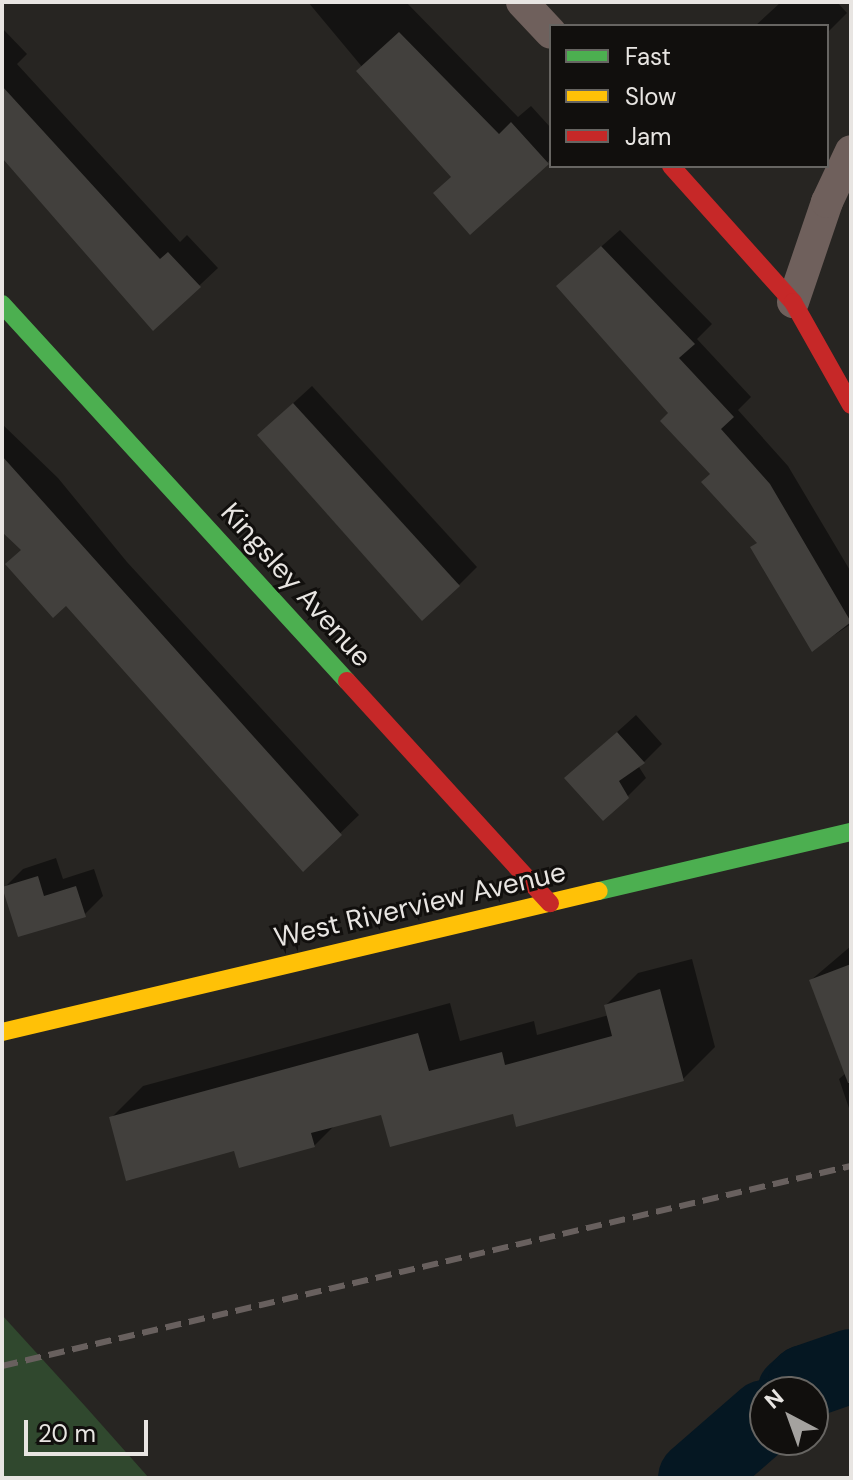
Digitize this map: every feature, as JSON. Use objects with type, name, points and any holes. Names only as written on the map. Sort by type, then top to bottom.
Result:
[{"type":"street","points":[[522,2],[549,31]]},
{"type":"street","points":[[793,302],[827,202],[851,151]]},
{"type":"street","points":[[673,168],[793,302],[851,405]]},
{"type":"street","name":"Kingsley Avenue","points":[[2,304],[550,903]]},
{"type":"street","name":"West Riverview Avenue","points":[[2,1032],[851,832]]},
{"type":"green space","points":[[2,1315],[85,1406],[149,1478],[2,1478]]},
{"type":"building","points":[[399,32],[499,134],[511,122],[549,164],[470,235],[433,193],[451,177],[356,71]]},
{"type":"building","points":[[2,86],[160,259],[168,252],[201,287],[153,331],[2,158]]},
{"type":"building","points":[[601,246],[695,344],[679,358],[734,417],[721,429],[770,484],[851,622],[812,652],[750,547],[757,543],[701,482],[710,474],[660,421],[668,413],[556,286]]},
{"type":"building","points":[[293,403],[460,586],[422,621],[257,435]]},
{"type":"building","points":[[2,456],[342,835],[303,872],[66,606],[53,618],[5,564],[21,550],[2,532]]},
{"type":"building","points":[[617,732],[645,763],[619,781],[629,798],[603,821],[564,778]]},
{"type":"building","points":[[38,876],[44,896],[76,886],[86,917],[18,937],[2,887]]},
{"type":"building","points":[[851,964],[851,1083],[848,1083],[809,980]]},
{"type":"building","points":[[660,989],[684,1081],[516,1127],[513,1114],[390,1147],[381,1115],[311,1133],[315,1147],[239,1168],[234,1151],[126,1181],[109,1117],[418,1033],[429,1071],[502,1052],[505,1065],[612,1036],[604,1005]]},
{"type":"waterway","points":[[822,1376],[851,1366]]},
{"type":"waterway","points":[[695,1478],[749,1431]]},
{"type":"railway","points":[[2,1366],[851,1166]]},
{"type":"traffic: fast","points":[[2,304],[347,681]]},
{"type":"traffic: fast","points":[[599,891],[851,832]]},
{"type":"traffic: slow","points":[[2,1032],[599,891]]},
{"type":"traffic: jam","points":[[673,168],[793,302],[851,405]]},
{"type":"traffic: jam","points":[[347,681],[550,903]]}]
